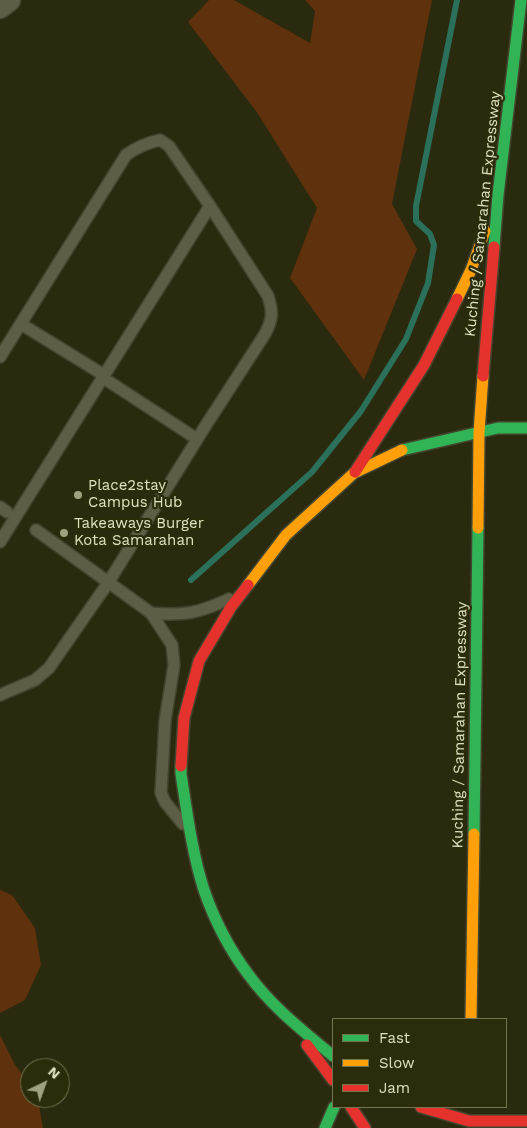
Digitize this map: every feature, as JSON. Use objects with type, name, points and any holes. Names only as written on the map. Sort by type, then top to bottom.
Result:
[{"type":"main road","name":"Kuching / Samarahan Expressway","points":[[471,1018],[479,432],[498,195],[521,0]]},
{"type":"main road","points":[[332,1079],[282,1012],[248,975],[223,934],[204,890],[181,774],[184,718],[200,661],[231,607],[286,535],[354,473],[424,364],[471,270],[498,195]]},
{"type":"main road","points":[[354,473],[400,450],[498,428],[527,428]]},
{"type":"main road","points":[[282,1012],[332,1055]]},
{"type":"main road","points":[[325,1128],[334,1108]]},
{"type":"main road","points":[[352,1108],[365,1128]]},
{"type":"main road","points":[[424,1108],[469,1124],[527,1121]]},
{"type":"main road","points":[[469,1124],[470,1108]]},
{"type":"street","points":[[0,7],[8,0]]},
{"type":"lane","points":[[0,357],[126,155],[147,142],[160,140],[169,146],[268,296],[272,309],[270,323],[265,334],[197,439],[108,583],[49,668],[35,680],[0,695]]},
{"type":"lane","points":[[0,542],[210,206]]},
{"type":"lane","points":[[21,324],[197,439]]},
{"type":"lane","points":[[36,530],[151,614],[172,645],[174,664],[165,721],[161,793],[165,802],[192,836]]},
{"type":"lane","points":[[151,614],[194,613],[242,593]]},
{"type":"shaded area","points":[[209,0],[234,0],[310,43],[315,11],[305,0],[432,0],[392,204],[417,249],[364,380],[290,278],[317,208],[256,111],[188,22]]},
{"type":"shaded area","points":[[0,890],[12,895],[35,928],[41,965],[25,1000],[0,1013]]},
{"type":"shaded area","points":[[0,1035],[20,1072],[20,1108],[40,1108],[43,1128],[0,1128]]},
{"type":"waterway","points":[[191,580],[312,472],[361,411],[406,339],[428,283],[434,245],[430,234],[416,221],[416,206],[457,0]]},
{"type":"traffic: fast","points":[[494,247],[498,195],[521,0]]},
{"type":"traffic: fast","points":[[402,450],[498,428],[527,428]]},
{"type":"traffic: fast","points":[[474,834],[478,528]]},
{"type":"traffic: fast","points":[[181,766],[196,862],[208,901],[223,934],[241,965],[257,986],[288,1018],[332,1055]]},
{"type":"traffic: fast","points":[[325,1128],[334,1108]]},
{"type":"traffic: slow","points":[[457,299],[471,270],[485,231]]},
{"type":"traffic: slow","points":[[478,528],[479,432],[483,376]]},
{"type":"traffic: slow","points":[[248,585],[286,535],[354,473],[402,450]]},
{"type":"traffic: slow","points":[[471,1018],[474,834]]},
{"type":"traffic: jam","points":[[483,376],[494,247]]},
{"type":"traffic: jam","points":[[355,472],[424,365],[457,299]]},
{"type":"traffic: jam","points":[[181,766],[184,718],[199,661],[231,607],[248,585]]},
{"type":"traffic: jam","points":[[307,1045],[332,1079]]},
{"type":"traffic: jam","points":[[352,1108],[365,1128]]},
{"type":"traffic: jam","points":[[424,1108],[469,1121],[527,1121]]},
{"type":"place","name":"Place2stay Campus Hub","points":[[78,495]]},
{"type":"place","name":"Takeaways Burger Kota Samarahan","points":[[64,533]]}]
